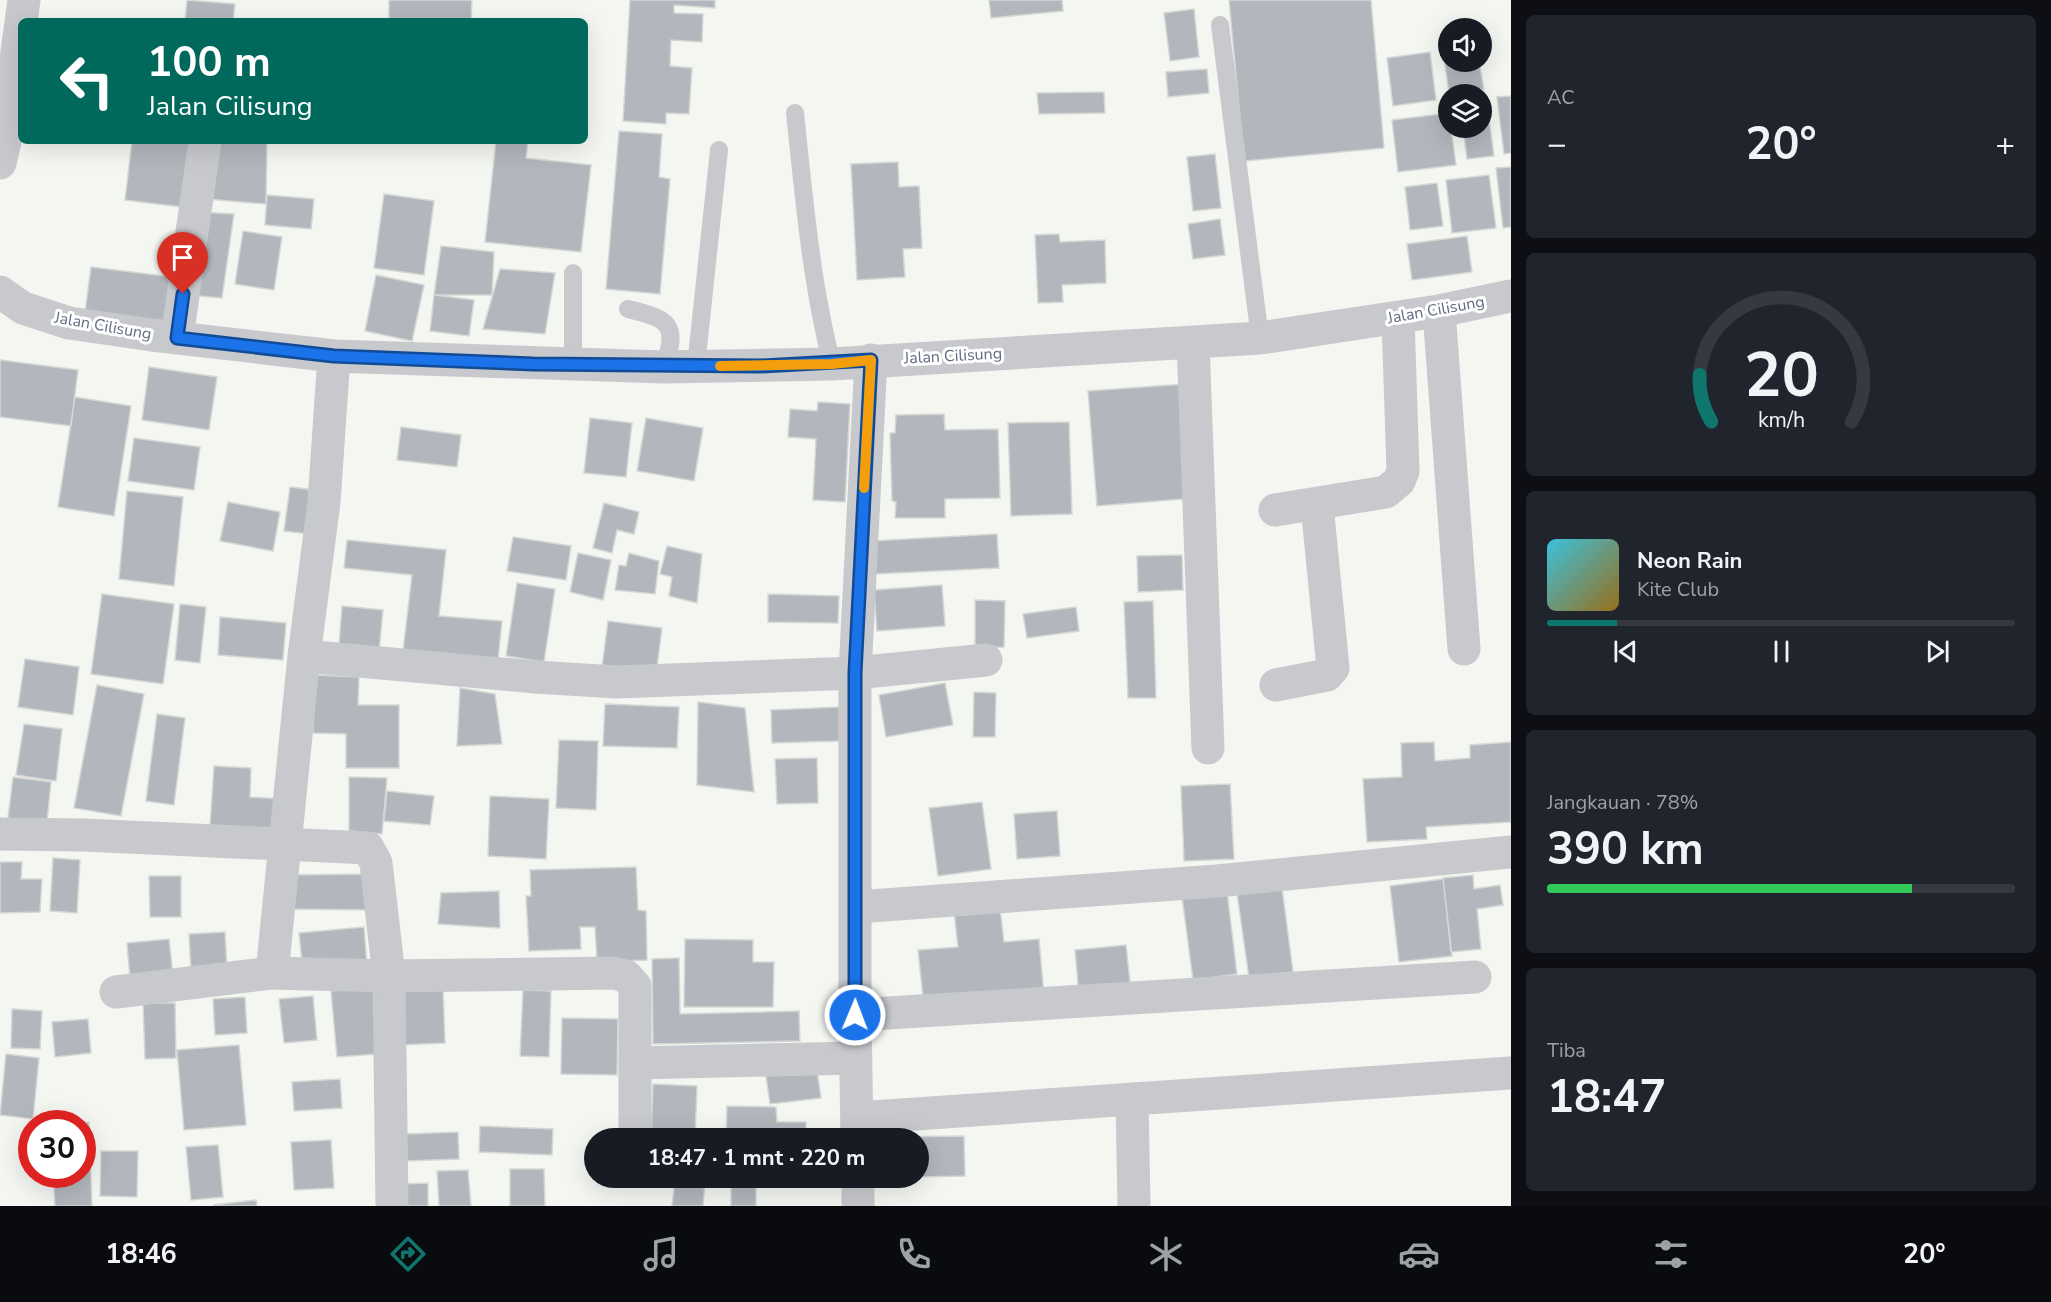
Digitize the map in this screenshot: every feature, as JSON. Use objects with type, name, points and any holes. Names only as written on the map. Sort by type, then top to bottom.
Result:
[{"type":"street","points":[[22,18],[24,0]]},
{"type":"street","points":[[0,163],[18,45]]},
{"type":"street","points":[[177,338],[205,144]]},
{"type":"street","name":"Jalan Cilisung","points":[[0,292],[23,308],[69,322],[177,338],[334,356],[573,366],[664,367],[832,364],[1260,338],[1398,318],[1511,296]]},
{"type":"street","points":[[1439,311],[1464,649]]},
{"type":"street","points":[[1275,510],[1386,492],[1399,481],[1403,471],[1398,318]]},
{"type":"street","points":[[1193,343],[1208,747]]},
{"type":"street","points":[[272,973],[287,844],[304,656],[324,501],[334,356]]},
{"type":"street","points":[[871,360],[855,673],[857,1128],[1132,1099],[1511,1073]]},
{"type":"street","points":[[1276,685],[1327,675],[1333,668],[1317,504]]},
{"type":"street","points":[[304,656],[535,677],[617,682],[855,673],[986,660]]},
{"type":"street","points":[[0,834],[84,835],[368,848],[376,863],[389,976],[392,1206]]},
{"type":"street","points":[[856,907],[1217,880],[1511,852]]},
{"type":"street","points":[[116,992],[272,973],[389,976],[613,973],[626,976],[635,986],[635,1128]]},
{"type":"street","points":[[855,1015],[1475,977]]},
{"type":"street","points":[[635,1063],[856,1058]]},
{"type":"street","points":[[1132,1099],[1134,1206]]},
{"type":"street","points":[[858,1188],[858,1206]]},
{"type":"lane","points":[[1220,25],[1260,338]]},
{"type":"lane","points":[[795,114],[807,224],[832,364]]},
{"type":"lane","points":[[696,366],[719,150]]},
{"type":"lane","points":[[573,273],[573,366]]},
{"type":"lane","points":[[628,309],[656,316],[666,323],[672,342],[664,367]]},
{"type":"building","points":[[187,0],[235,4],[233,18],[185,18]]},
{"type":"building","points":[[389,0],[472,0],[471,18],[389,18]]},
{"type":"building","points":[[630,0],[715,0],[715,8],[674,5],[674,13],[703,14],[702,42],[671,40],[670,66],[692,68],[689,114],[666,113],[666,124],[623,121]]},
{"type":"building","points":[[989,0],[1062,0],[1063,11],[991,18]]},
{"type":"building","points":[[1229,0],[1371,0],[1384,148],[1244,161]]},
{"type":"building","points":[[1194,9],[1199,57],[1170,61],[1164,13]]},
{"type":"building","points":[[1430,52],[1436,100],[1393,106],[1387,58]]},
{"type":"building","points":[[1207,69],[1209,93],[1168,97],[1166,72]]},
{"type":"building","points":[[1446,72],[1481,72],[1483,84],[1448,84]]},
{"type":"building","points":[[1104,92],[1105,113],[1039,114],[1037,93]]},
{"type":"building","points":[[1511,96],[1511,153],[1504,154],[1497,97]]},
{"type":"building","points":[[1438,114],[1438,138],[1452,138],[1456,165],[1398,172],[1392,120]]},
{"type":"building","points":[[619,131],[662,134],[659,177],[670,179],[660,294],[606,289]]},
{"type":"building","points":[[1464,138],[1492,138],[1494,156],[1467,159]]},
{"type":"building","points":[[132,144],[198,144],[190,208],[125,200]]},
{"type":"building","points":[[214,144],[267,144],[266,204],[207,199]]},
{"type":"building","points":[[496,144],[528,144],[526,158],[591,165],[581,252],[485,242]]},
{"type":"building","points":[[1215,154],[1221,208],[1193,211],[1187,157]]},
{"type":"building","points":[[898,162],[899,187],[919,186],[922,248],[903,249],[905,277],[857,280],[851,164]]},
{"type":"building","points":[[1511,167],[1511,227],[1503,228],[1496,168]]},
{"type":"building","points":[[1489,175],[1496,228],[1452,233],[1446,180]]},
{"type":"building","points":[[1437,183],[1443,226],[1410,230],[1405,187]]},
{"type":"building","points":[[384,194],[434,201],[424,275],[374,268]]},
{"type":"building","points":[[267,195],[314,199],[311,229],[265,225]]},
{"type":"building","points":[[198,212],[234,214],[222,298],[187,295]]},
{"type":"building","points":[[1220,219],[1225,255],[1193,259],[1188,224]]},
{"type":"building","points":[[243,231],[282,237],[274,290],[235,284]]},
{"type":"building","points":[[1059,234],[1060,242],[1105,240],[1106,283],[1062,285],[1063,302],[1038,303],[1035,235]]},
{"type":"building","points":[[1467,236],[1472,272],[1412,280],[1407,244]]},
{"type":"building","points":[[441,246],[494,252],[492,295],[434,295]]},
{"type":"building","points":[[91,267],[180,278],[175,324],[85,312]]},
{"type":"building","points":[[500,269],[555,273],[545,334],[483,329]]},
{"type":"building","points":[[376,275],[424,285],[412,341],[365,331]]},
{"type":"building","points":[[434,295],[474,300],[469,336],[430,331]]},
{"type":"building","points":[[0,360],[78,370],[71,426],[0,417]]},
{"type":"building","points":[[149,367],[217,377],[209,430],[142,420]]},
{"type":"building","points":[[1186,384],[1195,498],[1097,506],[1088,391]]},
{"type":"building","points":[[75,397],[131,406],[114,516],[58,507]]},
{"type":"building","points":[[818,402],[850,404],[845,502],[813,500],[816,439],[788,437],[790,409],[817,411]]},
{"type":"building","points":[[944,414],[945,430],[998,429],[1000,498],[945,499],[945,518],[895,518],[896,502],[892,501],[890,433],[895,433],[896,415]]},
{"type":"building","points":[[590,418],[632,423],[626,477],[584,473]]},
{"type":"building","points":[[646,418],[703,428],[694,481],[637,471]]},
{"type":"building","points":[[1069,422],[1072,514],[1011,516],[1008,423]]},
{"type":"building","points":[[401,427],[461,435],[457,467],[397,460]]},
{"type":"building","points":[[134,438],[200,447],[194,490],[128,481]]},
{"type":"building","points":[[290,487],[323,491],[317,535],[284,531]]},
{"type":"building","points":[[127,491],[183,497],[174,586],[119,579]]},
{"type":"building","points":[[228,502],[280,512],[273,551],[220,541]]},
{"type":"building","points":[[604,503],[639,512],[634,534],[617,530],[612,553],[593,548]]},
{"type":"building","points":[[997,534],[999,568],[873,574],[872,541]]},
{"type":"building","points":[[513,537],[571,546],[566,580],[507,571]]},
{"type":"building","points":[[347,540],[446,550],[439,616],[502,621],[498,660],[403,651],[412,575],[344,568]]},
{"type":"building","points":[[667,546],[702,554],[697,603],[669,596],[672,577],[660,574]]},
{"type":"building","points":[[578,553],[611,560],[603,600],[570,592]]},
{"type":"building","points":[[629,553],[659,561],[655,594],[615,590],[619,565],[626,566]]},
{"type":"building","points":[[1182,555],[1183,590],[1138,592],[1137,556]]},
{"type":"building","points":[[517,583],[555,589],[544,662],[506,656]]},
{"type":"building","points":[[942,585],[945,626],[877,631],[874,590]]},
{"type":"building","points":[[102,594],[174,604],[163,684],[91,674]]},
{"type":"building","points":[[768,594],[839,596],[838,623],[768,622]]},
{"type":"building","points":[[975,600],[1005,601],[1004,647],[975,648]]},
{"type":"building","points":[[1153,601],[1156,698],[1128,698],[1124,602]]},
{"type":"building","points":[[180,604],[206,607],[200,663],[175,660]]},
{"type":"building","points":[[342,606],[383,610],[378,662],[338,658]]},
{"type":"building","points":[[1076,607],[1079,631],[1027,638],[1023,614]]},
{"type":"building","points":[[220,617],[286,623],[283,660],[218,655]]},
{"type":"building","points":[[608,621],[662,628],[656,675],[602,667]]},
{"type":"building","points":[[25,659],[79,667],[73,715],[18,707]]},
{"type":"building","points":[[315,675],[359,677],[358,705],[399,705],[399,768],[346,768],[346,734],[313,733]]},
{"type":"building","points":[[945,683],[953,725],[886,737],[879,695]]},
{"type":"building","points":[[97,685],[144,694],[121,816],[74,808]]},
{"type":"building","points":[[460,688],[495,694],[502,744],[457,746]]},
{"type":"building","points":[[974,692],[996,693],[995,737],[973,737]]},
{"type":"building","points":[[698,702],[745,708],[754,792],[697,785]]},
{"type":"building","points":[[605,704],[679,707],[677,748],[603,746]]},
{"type":"building","points":[[839,707],[840,741],[772,743],[771,710]]},
{"type":"building","points":[[157,714],[185,718],[174,805],[146,801]]},
{"type":"building","points":[[24,724],[62,729],[56,781],[16,775]]},
{"type":"building","points":[[559,740],[598,741],[596,810],[556,808]]},
{"type":"building","points":[[1434,742],[1435,761],[1470,758],[1470,745],[1511,742],[1511,822],[1426,827],[1427,839],[1367,842],[1363,779],[1402,777],[1401,743]]},
{"type":"building","points":[[817,758],[818,803],[777,804],[775,759]]},
{"type":"building","points":[[214,766],[251,768],[250,797],[281,799],[279,832],[210,826]]},
{"type":"building","points":[[13,777],[51,782],[46,831],[7,826]]},
{"type":"building","points":[[349,777],[387,778],[382,834],[349,831]]},
{"type":"building","points":[[1230,784],[1234,859],[1184,861],[1181,786]]},
{"type":"building","points":[[387,791],[434,796],[430,825],[384,821]]},
{"type":"building","points":[[490,796],[549,799],[546,859],[488,856]]},
{"type":"building","points":[[982,802],[991,869],[938,876],[929,808]]},
{"type":"building","points":[[1057,811],[1060,856],[1017,859],[1014,814]]},
{"type":"building","points":[[53,858],[80,860],[77,913],[50,911]]},
{"type":"building","points":[[0,862],[22,862],[21,879],[42,879],[40,912],[0,913]]},
{"type":"building","points":[[636,867],[638,910],[646,911],[647,960],[597,962],[595,927],[580,927],[581,949],[529,951],[526,896],[531,896],[530,870]]},
{"type":"building","points":[[370,874],[371,910],[292,909],[292,875]]},
{"type":"building","points":[[1473,875],[1474,889],[1500,885],[1503,905],[1477,909],[1481,949],[1451,952],[1443,878]]},
{"type":"building","points":[[149,876],[181,876],[181,917],[150,917]]},
{"type":"building","points":[[1443,879],[1452,956],[1399,962],[1390,886]]},
{"type":"building","points":[[1281,880],[1293,972],[1249,978],[1236,886]]},
{"type":"building","points":[[1226,883],[1237,974],[1193,980],[1181,889]]},
{"type":"building","points":[[499,891],[500,928],[438,924],[441,893]]},
{"type":"building","points":[[1000,908],[1004,942],[1039,939],[1044,995],[924,1006],[918,950],[958,947],[954,912]]},
{"type":"building","points":[[364,927],[367,965],[303,971],[299,933]]},
{"type":"building","points":[[225,932],[227,970],[191,971],[189,934]]},
{"type":"building","points":[[169,939],[173,975],[130,979],[127,943]]},
{"type":"building","points":[[685,939],[753,940],[753,962],[774,962],[773,1007],[684,1007]]},
{"type":"building","points":[[1126,945],[1131,990],[1079,995],[1075,950]]},
{"type":"building","points":[[679,958],[680,1014],[799,1011],[800,1041],[653,1044],[652,959]]},
{"type":"building","points":[[383,986],[389,1053],[337,1057],[331,991]]},
{"type":"building","points":[[443,988],[445,1043],[399,1045],[397,990]]},
{"type":"building","points":[[523,990],[551,991],[549,1057],[520,1056]]},
{"type":"building","points":[[313,996],[317,1040],[284,1043],[279,999]]},
{"type":"building","points":[[245,997],[247,1033],[215,1035],[213,999]]},
{"type":"building","points":[[143,1003],[175,1003],[176,1058],[145,1059]]},
{"type":"building","points":[[12,1009],[42,1011],[40,1049],[11,1048]]},
{"type":"building","points":[[562,1018],[618,1019],[617,1075],[561,1074]]},
{"type":"building","points":[[88,1019],[91,1053],[55,1057],[52,1022]]},
{"type":"building","points":[[239,1045],[246,1125],[184,1130],[177,1050]]},
{"type":"building","points":[[6,1054],[39,1058],[34,1110],[18,1110],[18,1117],[0,1115]]},
{"type":"building","points":[[816,1063],[821,1098],[770,1104],[765,1070]]},
{"type":"building","points":[[340,1079],[342,1108],[294,1111],[292,1082]]},
{"type":"building","points":[[653,1084],[697,1086],[695,1128],[651,1128]]},
{"type":"building","points":[[727,1106],[776,1107],[777,1122],[806,1122],[806,1128],[726,1128]]},
{"type":"building","points":[[480,1126],[553,1129],[552,1155],[479,1152]]},
{"type":"building","points":[[458,1132],[459,1159],[407,1161],[406,1134]]},
{"type":"building","points":[[929,1136],[964,1136],[965,1176],[929,1177]]},
{"type":"building","points":[[331,1140],[334,1188],[294,1190],[291,1142]]},
{"type":"building","points":[[218,1145],[223,1197],[191,1200],[186,1147]]},
{"type":"building","points":[[101,1151],[138,1151],[137,1197],[100,1196]]},
{"type":"building","points":[[510,1169],[544,1169],[545,1206],[510,1206]]},
{"type":"building","points":[[468,1170],[471,1206],[439,1206],[437,1171]]},
{"type":"building","points":[[428,1183],[428,1206],[403,1206],[402,1184]]},
{"type":"building","points":[[54,1188],[91,1188],[92,1206],[55,1206]]},
{"type":"building","points":[[674,1188],[705,1188],[703,1206],[672,1206]]},
{"type":"building","points":[[731,1188],[756,1188],[756,1206],[731,1206]]},
{"type":"building","points":[[256,1200],[257,1206],[214,1206],[214,1205]]},
{"type":"slow traffic","points":[[720,366],[832,364],[871,360],[864,488]]},
{"type":"route","points":[[183,294],[177,338],[334,356],[451,362],[664,367],[832,364],[871,360],[855,673],[855,1015]]}]
